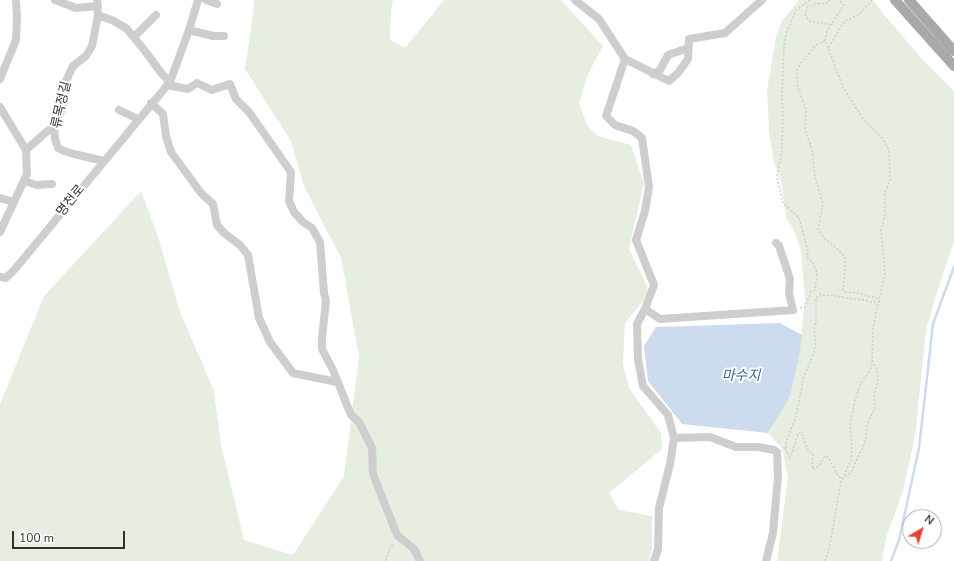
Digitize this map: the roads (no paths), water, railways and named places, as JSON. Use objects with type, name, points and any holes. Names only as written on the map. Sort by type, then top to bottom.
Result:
[{"type":"main road","points":[[895,0],[954,66]]},
{"type":"main road","points":[[909,0],[954,51]]},
{"type":"street","points":[[0,80],[2,70],[16,40],[16,0]]},
{"type":"street","points":[[55,0],[76,8],[97,3]]},
{"type":"street","name":"명천로","points":[[0,278],[6,278],[15,269],[168,83],[189,30],[198,0]]},
{"type":"street","points":[[206,0],[217,4]]},
{"type":"street","points":[[575,0],[599,19],[624,59],[669,81],[678,73],[688,59],[689,39],[724,33],[762,0]]},
{"type":"street","name":"류목정길","points":[[97,3],[98,15],[92,46],[86,56],[74,66],[66,81],[63,107],[54,126],[58,148],[74,154],[104,161]]},
{"type":"street","points":[[98,15],[127,28],[168,83],[188,90],[197,83],[212,90],[230,84],[236,99],[249,112],[291,172],[289,201],[294,212],[303,222],[312,228],[320,242],[326,301],[322,349],[338,382],[351,415],[359,422],[372,448],[373,474],[397,536],[414,549],[420,561]]},
{"type":"street","points":[[134,37],[156,15]]},
{"type":"street","points":[[189,30],[213,36],[224,36]]},
{"type":"street","points":[[653,74],[660,70],[668,55],[688,48]]},
{"type":"street","points":[[624,59],[606,116],[615,125],[633,131],[642,138],[649,187],[645,211],[636,240],[654,285],[645,309],[637,324],[638,359],[643,386],[668,415],[674,438],[670,464],[659,508],[658,549],[654,561]]},
{"type":"street","points":[[152,103],[163,114],[166,136],[171,152],[201,193],[213,204],[217,225],[224,233],[240,244],[248,255],[259,318],[270,342],[293,373],[338,382]]},
{"type":"street","points":[[0,107],[26,150],[27,174],[1,229]]},
{"type":"street","points":[[118,110],[138,119]]},
{"type":"street","points":[[26,150],[54,126]]},
{"type":"street","points":[[24,181],[37,185],[52,184]]},
{"type":"street","points":[[0,198],[14,202]]},
{"type":"street","points":[[645,309],[660,319],[793,310],[789,292],[790,279],[780,246],[776,243]]},
{"type":"street","points":[[674,438],[710,437],[736,447],[758,447],[777,452],[778,476],[773,533],[766,561]]},
{"type":"water","name":"마수지","points":[[780,323],[802,335],[799,357],[790,397],[768,433],[682,424],[648,381],[644,346],[656,327]]},
{"type":"waterway","points":[[891,561],[899,540],[919,448],[933,324],[954,267]]}]
